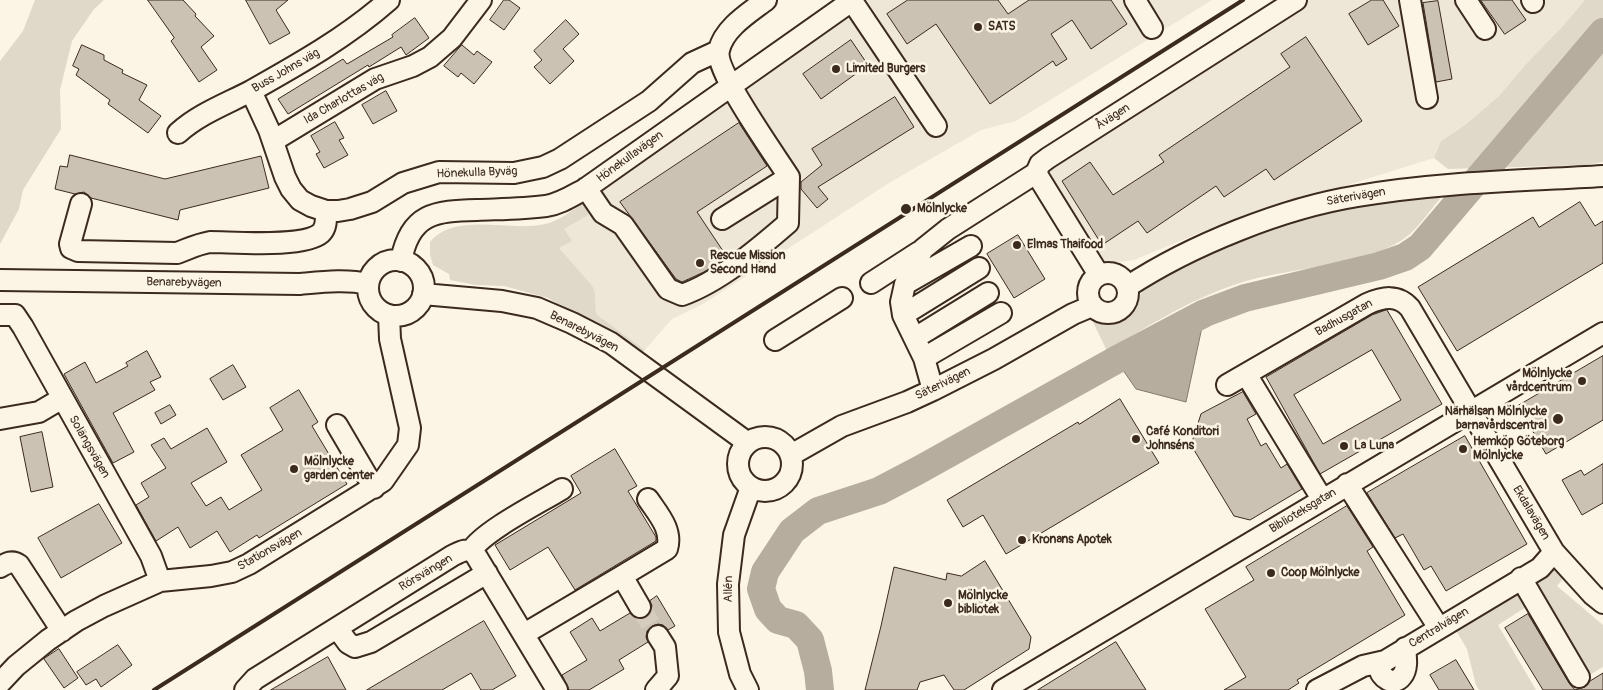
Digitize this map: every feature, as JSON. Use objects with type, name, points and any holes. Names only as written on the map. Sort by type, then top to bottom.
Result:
[{"type":"street","name":"Buss Johns väg","points":[[178,133],[191,122],[325,49],[362,24],[389,0]]},
{"type":"street","name":"Ida Charlottas väg","points":[[273,141],[375,79],[413,66],[430,57],[452,38],[481,0]]},
{"type":"street","points":[[586,188],[603,213],[623,225],[668,289],[682,295],[698,289],[758,250],[788,223],[789,176],[731,85],[721,64],[718,51],[722,41],[732,28],[766,0]]},
{"type":"street","name":"Hönekullavägen","points":[[400,261],[408,236],[417,225],[436,213],[454,210],[548,206],[559,203],[586,188],[853,0],[936,126]]},
{"type":"street","points":[[1135,0],[1152,28]]},
{"type":"street","name":"Åvägen","points":[[918,257],[948,229],[1036,173],[1040,164],[1048,158],[1296,0]]},
{"type":"street","points":[[1410,0],[1427,98]]},
{"type":"street","points":[[1466,0],[1485,29]]},
{"type":"street","name":"Hönekulla Byväg","points":[[251,91],[273,141],[285,176],[291,189],[300,200],[326,211],[350,209],[372,202],[403,183],[439,172],[514,173],[543,167],[560,159],[649,101],[692,63],[718,51]]},
{"type":"street","points":[[1036,173],[1099,275]]},
{"type":"street","points":[[722,219],[789,176]]},
{"type":"street","name":"Säterivägen","points":[[1127,286],[1151,271],[1233,232],[1309,206],[1357,196],[1430,186],[1603,176]]},
{"type":"street","points":[[81,204],[70,244],[71,248],[78,251],[177,253],[198,244],[210,242],[290,242],[307,240],[321,232],[326,225],[326,211]]},
{"type":"street","points":[[918,257],[911,324],[933,390]]},
{"type":"street","points":[[871,283],[918,257],[982,274]]},
{"type":"street","points":[[389,261],[400,261],[411,265],[419,272],[423,283],[423,294],[418,304],[410,311],[400,315],[389,315],[380,311],[373,304],[368,294],[368,284],[372,274],[379,266],[389,261]]},
{"type":"street","points":[[1107,273],[1116,274],[1123,279],[1127,286],[1128,298],[1118,311],[1102,312],[1092,306],[1088,291],[1091,282],[1099,275],[1107,273]]},
{"type":"street","points":[[911,324],[982,274]]},
{"type":"street","points":[[911,324],[982,274]]},
{"type":"street","points":[[911,324],[982,274]]},
{"type":"street","name":"Benarebyvägen","points":[[0,280],[300,284],[330,281],[368,284]]},
{"type":"street","name":"Benarebyvägen","points":[[423,294],[502,301],[537,308],[572,323],[611,343],[748,443]]},
{"type":"street","points":[[775,340],[842,298]]},
{"type":"street","name":"Badhusgatan","points":[[1227,385],[1367,304],[1379,299],[1389,298],[1405,302],[1410,308],[1471,412]]},
{"type":"street","name":"Säterivägen","points":[[791,455],[842,426],[907,402],[933,390],[994,359],[1073,314],[1092,306]]},
{"type":"street","name":"Solängsvägen","points":[[8,315],[61,399],[151,556],[160,581]]},
{"type":"street","name":"Stationsvägen","points":[[0,683],[16,666],[62,631],[104,606],[160,581],[232,572],[249,564],[383,481],[408,445],[410,436],[410,428],[390,339],[389,315]]},
{"type":"street","name":"Biblioteksgatan","points":[[1003,690],[1603,333]]},
{"type":"street","points":[[1246,374],[1322,500]]},
{"type":"street","points":[[0,419],[39,412],[61,399]]},
{"type":"street","name":"Ekdalavägen","points":[[1471,412],[1554,552],[1593,595],[1603,603]]},
{"type":"street","points":[[337,425],[374,488]]},
{"type":"street","points":[[765,436],[774,438],[782,442],[791,455],[792,466],[789,476],[782,485],[773,490],[762,491],[751,487],[744,482],[740,474],[738,457],[742,449],[756,438],[765,436]]},
{"type":"street","points":[[1347,484],[1439,628]]},
{"type":"street","name":"Allén","points":[[748,690],[740,674],[729,632],[728,584],[734,535],[751,487]]},
{"type":"street","points":[[557,690],[472,551],[475,545],[486,535],[562,489]]},
{"type":"street","points":[[524,634],[667,549],[669,541],[668,531],[648,499]]},
{"type":"street","name":"Rörsvängen","points":[[250,684],[452,556],[467,550],[472,551]]},
{"type":"street","name":"Centralvägen","points":[[1317,690],[1363,666],[1386,677],[1405,648],[1540,568],[1554,552]]},
{"type":"street","points":[[0,567],[7,562],[14,562],[18,565],[62,631]]},
{"type":"street","points":[[337,628],[348,643],[355,647],[362,646],[487,573]]},
{"type":"street","points":[[622,576],[640,607]]},
{"type":"street","points":[[1521,578],[1579,677]]},
{"type":"street","points":[[656,690],[668,676],[665,647],[658,636]]},
{"type":"shaded area","points":[[35,0],[104,0],[94,9],[72,41],[60,90],[61,129],[23,190],[19,209],[0,244],[0,61],[23,31]]},
{"type":"shaded area","points":[[862,0],[1212,0],[1016,121],[981,130],[889,183],[703,304],[672,319],[645,350],[596,314],[595,294],[559,248],[571,241],[564,230],[587,206],[582,203],[580,197]]},
{"type":"shaded area","points":[[1280,0],[1585,0],[1499,96],[1465,125],[1441,141],[1434,158],[1216,226],[1134,260],[1104,264],[1037,155]]},
{"type":"shaded area","points":[[1585,0],[1603,0],[1603,162],[1586,165],[1448,169],[1434,158],[1441,141],[1465,125],[1499,96]]},
{"type":"shaded area","points":[[1435,195],[1440,199],[1422,221],[1410,234],[1394,245],[1354,259],[1265,276],[1227,287],[1174,312],[1107,351],[1092,320],[1116,320],[1130,312],[1145,287],[1285,221],[1362,203]]},
{"type":"shaded area","points":[[582,203],[587,206],[588,215],[564,229],[572,241],[559,248],[593,287],[596,314],[645,350],[638,356],[603,331],[548,298],[504,286],[476,285],[450,280],[449,274],[433,265],[430,255],[430,242],[441,232],[455,227],[470,225],[535,226],[558,219]]},
{"type":"shaded area","points":[[1205,313],[1186,402],[1136,389],[1116,360]]},
{"type":"shaded area","points":[[1552,564],[1566,575],[1557,586],[1603,625],[1603,667],[1586,677],[1530,578]]},
{"type":"shaded area","points":[[1517,581],[1531,604],[1498,625],[1536,690],[1479,690],[1467,649],[1451,622]]},
{"type":"building","points":[[148,0],[183,0],[214,36],[201,47],[217,70],[199,82],[171,41],[174,38]]},
{"type":"building","points":[[246,0],[288,0],[276,10],[290,33],[270,44]]},
{"type":"building","points":[[504,0],[509,0],[520,8],[504,30],[490,20]]},
{"type":"building","points":[[908,0],[998,0],[1008,14],[1029,0],[1111,0],[1127,24],[1091,49],[1072,20],[1051,34],[1067,59],[1056,66],[1053,61],[990,104],[936,24],[907,44],[887,14]]},
{"type":"building","points":[[1372,0],[1383,0],[1399,26],[1368,45],[1349,14]]},
{"type":"building","points":[[1481,0],[1512,0],[1526,20],[1505,34]]},
{"type":"building","points":[[1438,1],[1452,79],[1436,82],[1423,3]]},
{"type":"building","points":[[415,18],[429,38],[406,55],[401,47],[288,114],[278,99],[343,59],[347,64],[393,37],[392,35]]},
{"type":"building","points":[[566,20],[579,34],[563,49],[574,61],[550,84],[534,67],[542,60],[534,51]]},
{"type":"building","points":[[1306,37],[1362,121],[1274,180],[1266,169],[1224,197],[1216,186],[1147,233],[1138,221],[1102,245],[1062,181],[1090,162],[1113,195],[1164,162],[1159,155],[1290,67],[1281,54]]},
{"type":"building","points":[[851,40],[868,65],[821,99],[803,74]]},
{"type":"building","points":[[82,45],[104,55],[104,60],[123,70],[122,73],[147,85],[139,100],[161,116],[148,133],[108,104],[110,100],[76,75],[79,69],[73,66]]},
{"type":"building","points":[[462,45],[474,55],[477,51],[492,62],[474,84],[461,73],[458,77],[444,66]]},
{"type":"building","points":[[386,91],[397,111],[373,124],[362,105]]},
{"type":"building","points":[[895,97],[914,127],[818,187],[828,199],[817,208],[801,189],[801,182],[822,165],[812,149]]},
{"type":"building","points":[[335,122],[344,138],[339,140],[348,155],[324,168],[316,154],[320,152],[311,136]]},
{"type":"building","points":[[739,123],[767,166],[697,212],[727,257],[704,272],[682,282],[676,279],[620,202]]},
{"type":"building","points":[[70,155],[165,179],[261,156],[269,188],[180,210],[178,220],[91,198],[84,192],[75,194],[55,189],[60,166],[67,167]]},
{"type":"building","points":[[1580,202],[1595,226],[1603,221],[1603,263],[1457,351],[1418,287],[1533,217],[1539,227]]},
{"type":"building","points":[[1018,235],[1045,279],[1014,298],[987,254]]},
{"type":"building","points":[[1387,310],[1442,404],[1320,474],[1266,377],[1372,315]],"holes":[[[1372,350],[1401,400],[1323,444],[1294,395]]]},
{"type":"building","points":[[147,351],[161,377],[150,382],[155,390],[113,413],[134,452],[113,463],[64,374],[85,362],[96,383],[128,366],[126,363]]},
{"type":"building","name":"Mölnlycke vårdcentrum","points":[[1603,356],[1603,420],[1546,454],[1518,406]]},
{"type":"building","points":[[233,365],[246,387],[223,400],[210,379]]},
{"type":"building","points":[[299,390],[318,422],[312,426],[347,484],[259,538],[257,535],[230,552],[217,531],[190,548],[178,527],[156,541],[136,505],[149,497],[141,483],[166,468],[151,445],[164,438],[171,449],[207,428],[227,462],[191,483],[206,506],[221,497],[229,510],[262,490],[241,455],[283,430],[270,408]]},
{"type":"building","points":[[1243,392],[1256,414],[1247,419],[1261,446],[1266,443],[1281,468],[1287,464],[1302,489],[1250,520],[1234,516],[1191,445],[1201,414]]},
{"type":"building","points":[[1120,399],[1159,463],[1006,554],[983,515],[963,527],[947,500]]},
{"type":"building","points":[[170,405],[176,415],[161,424],[155,413]]},
{"type":"building","points":[[42,432],[53,487],[31,492],[20,437]]},
{"type":"building","points":[[1465,436],[1527,544],[1446,591],[1431,566],[1424,570],[1403,534],[1395,538],[1367,493]]},
{"type":"building","points":[[615,449],[637,486],[628,491],[656,537],[656,541],[575,590],[548,547],[510,570],[495,545],[581,493],[571,476]]},
{"type":"building","points":[[1603,464],[1603,503],[1582,515],[1562,480],[1581,470],[1584,475]]},
{"type":"building","points":[[99,504],[122,543],[61,578],[38,538]]},
{"type":"building","points":[[1347,506],[1373,547],[1367,551],[1405,615],[1297,680],[1299,683],[1288,690],[1224,690],[1246,677],[1205,609],[1254,580],[1246,567]]},
{"type":"building","name":"Mölnlycke bibliotek","points":[[985,561],[1031,637],[1029,649],[964,690],[954,690],[944,675],[920,682],[917,690],[865,690],[894,567],[946,580],[947,573],[961,576]]},
{"type":"building","points":[[657,596],[675,626],[668,630],[663,625],[652,626],[647,631],[646,637],[648,642],[619,660],[624,669],[589,690],[569,690],[562,675],[587,660],[570,632],[592,618],[600,631],[630,613],[641,619],[646,617],[652,606],[650,601]]},
{"type":"building","points":[[1528,614],[1575,690],[1543,690],[1505,628]]},
{"type":"building","points":[[484,621],[516,676],[492,690],[481,690],[471,673],[442,690],[367,690]]},
{"type":"building","points":[[1116,642],[1146,690],[1038,690]]},
{"type":"building","points":[[118,645],[132,665],[101,687],[96,679],[86,685],[77,672]]},
{"type":"building","points":[[59,649],[78,678],[64,688],[44,659]]},
{"type":"building","points":[[328,657],[346,690],[271,690]]},
{"type":"building","points":[[1456,660],[1474,690],[1439,690],[1430,675]]},
{"type":"building","points":[[1603,673],[1603,690],[1575,690],[1585,687],[1590,681]]},
{"type":"waterway","points":[[820,690],[818,671],[810,640],[796,625],[778,620],[768,609],[761,589],[765,572],[792,531],[818,511],[879,491],[1205,313],[1245,298],[1379,266],[1405,257],[1420,247],[1603,32]]},
{"type":"tunnel","points":[[640,607],[658,636]]},
{"type":"railway","points":[[154,690],[1243,0]]},
{"type":"place","name":"SATS","points":[[978,27]]},
{"type":"place","name":"Limited Burgers","points":[[836,69]]},
{"type":"place","name":"Mölnlycke","points":[[906,209]]},
{"type":"place","name":"Elmas Thaifood","points":[[1017,245]]},
{"type":"place","name":"Rescue Mission Second Hand","points":[[700,263]]},
{"type":"place","name":"Mölnlycke vårdcentrum","points":[[1582,381]]},
{"type":"place","name":"Närhälsan Mölnlycke barnavårdscentral","points":[[1558,419]]},
{"type":"place","name":"Café Konditori Johnséns","points":[[1136,439]]},
{"type":"place","name":"La Luna","points":[[1344,446]]},
{"type":"place","name":"Hemköp Göteborg Mölnlycke","points":[[1463,449]]},
{"type":"place","name":"Mölnlycke garden center","points":[[294,469]]},
{"type":"place","name":"Kronans Apotek","points":[[1022,540]]},
{"type":"place","name":"Coop Mölnlycke","points":[[1271,573]]},
{"type":"place","name":"Mölnlycke bibliotek","points":[[948,603]]}]
